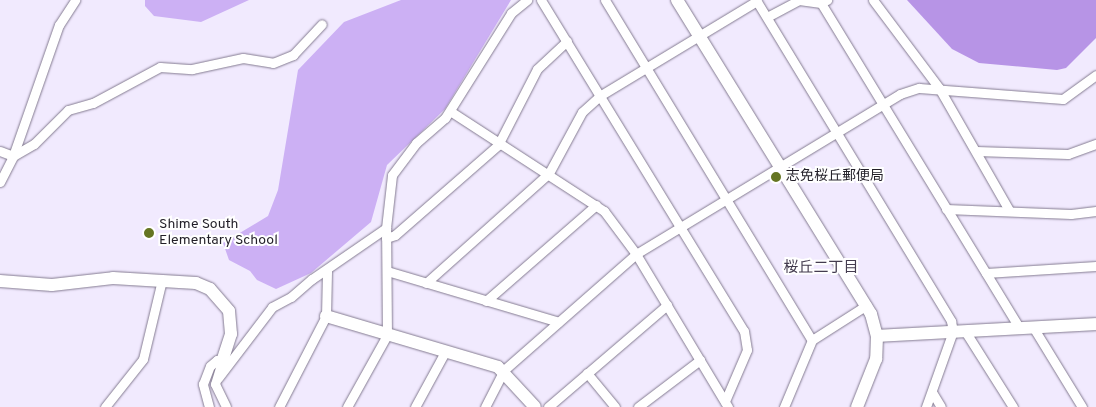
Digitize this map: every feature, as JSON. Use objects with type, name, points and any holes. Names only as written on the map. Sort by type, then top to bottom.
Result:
[{"type":"street","points":[[0,182],[13,156],[59,25],[75,0]]},
{"type":"street","points":[[347,407],[387,335],[386,228],[392,175],[416,143],[450,111],[511,13],[527,0]]},
{"type":"street","points":[[541,0],[602,95],[744,331],[746,350],[726,404]]},
{"type":"street","points":[[605,0],[812,340]]},
{"type":"street","points":[[678,0],[867,305],[878,336],[876,359],[857,407]]},
{"type":"street","points":[[767,17],[799,0],[824,2],[946,209],[1019,328]]},
{"type":"street","points":[[873,0],[939,88],[1009,210]]},
{"type":"street","points":[[426,283],[549,173],[582,112],[602,95],[757,1],[952,321],[1013,407]]},
{"type":"street","points":[[13,156],[34,144],[68,110],[93,103],[160,67],[192,69],[243,58],[273,63],[293,55],[322,24]]},
{"type":"street","points":[[386,238],[395,235],[500,142],[537,68],[567,41]]},
{"type":"street","points":[[485,407],[504,370],[636,254],[900,94],[919,88],[939,88],[1063,99],[1073,95],[1096,75]]},
{"type":"street","points":[[450,111],[596,205],[619,227],[726,404]]},
{"type":"street","points":[[976,151],[1068,154],[1096,144]]},
{"type":"street","points":[[0,151],[13,156]]},
{"type":"street","points":[[486,301],[596,205]]},
{"type":"street","points":[[946,209],[1009,210],[1071,214],[1096,211]]},
{"type":"street","points":[[218,378],[272,307],[327,271],[386,228]]},
{"type":"street","points":[[986,273],[1096,266]]},
{"type":"street","points":[[278,407],[326,316],[327,271]]},
{"type":"street","points":[[387,271],[559,322]]},
{"type":"street","points":[[0,281],[52,285],[99,278],[162,280],[196,283],[210,289],[222,300],[232,321],[216,384],[226,407]]},
{"type":"street","points":[[105,407],[143,359],[162,280]]},
{"type":"street","points":[[548,407],[667,305]]},
{"type":"street","points":[[784,407],[812,340],[867,305]]},
{"type":"street","points":[[326,316],[504,370],[534,407]]},
{"type":"street","points":[[878,336],[1096,324]]},
{"type":"street","points":[[1032,327],[1082,407]]},
{"type":"street","points":[[926,407],[959,331]]},
{"type":"street","points":[[415,407],[445,352]]},
{"type":"street","points":[[209,407],[203,384],[210,366],[217,360],[222,361]]},
{"type":"street","points":[[638,407],[700,360]]},
{"type":"street","points":[[587,372],[615,407]]},
{"type":"street","points":[[932,392],[941,407]]},
{"type":"shaded area","points":[[145,0],[249,0],[201,22],[154,16],[145,6]]},
{"type":"shaded area","points":[[401,0],[511,0],[445,109],[387,165],[371,222],[311,273],[276,289],[257,280],[250,271],[229,260],[223,243],[268,216],[278,190],[298,70],[344,22]]},
{"type":"shaded area","points":[[907,0],[1096,0],[1096,38],[1066,68],[1057,70],[979,63],[952,49]]},
{"type":"place","name":"志免桜丘郵便局","points":[[776,177]]},
{"type":"place","name":"Shime South Elementary School","points":[[149,233]]},
{"type":"district","name":"桜丘二丁目","points":[[821,269]]}]
